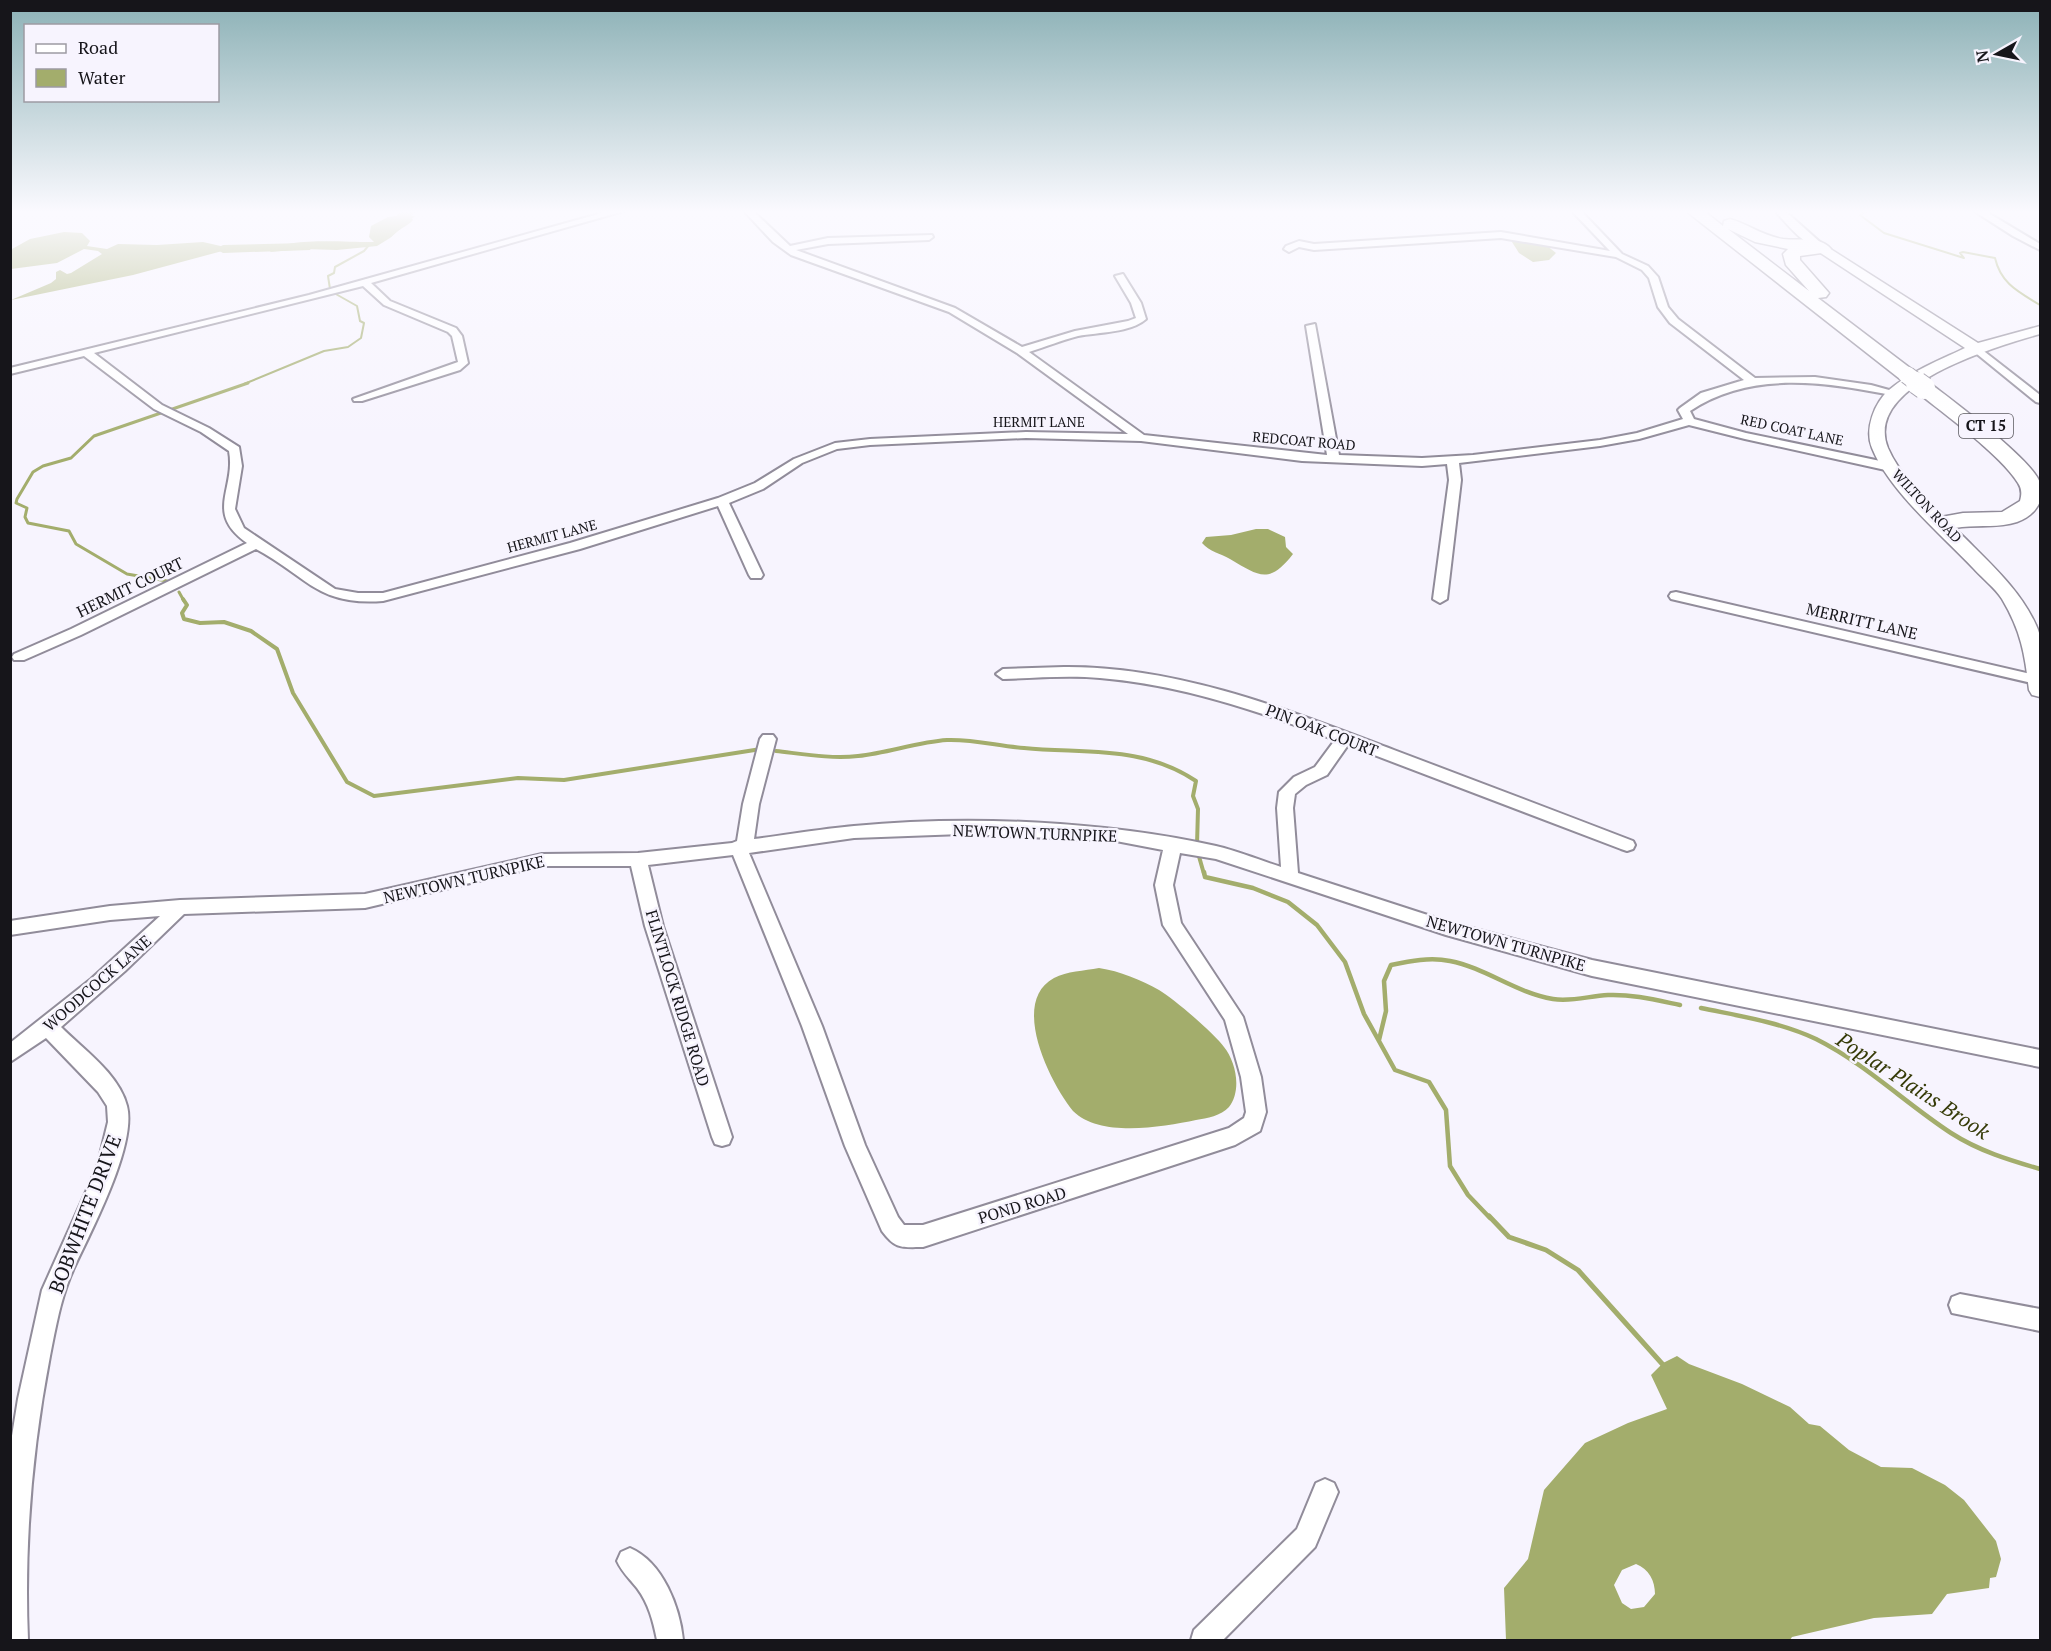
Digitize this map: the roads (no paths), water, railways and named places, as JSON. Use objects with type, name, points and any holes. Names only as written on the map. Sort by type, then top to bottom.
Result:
[{"type":"highway","name":"CT 15","points":[[1797,288],[2040,468]]},
{"type":"highway","name":"CT 15","points":[[1808,288],[2040,481]]},
{"type":"highway","points":[[1816,288],[1854,324]]},
{"type":"highway","points":[[1943,524],[2001,519],[2016,515],[2027,507],[2033,498],[2032,487],[2022,474],[1963,419]]},
{"type":"highway","points":[[1943,524],[2040,526]]},
{"type":"main road","points":[[1884,288],[1976,348]]},
{"type":"main road","name":"WILTON ROAD","points":[[2040,330],[1976,348],[1930,371],[1895,393],[1884,406],[1878,425],[1879,446],[1899,480],[2009,594],[2026,624],[2034,647],[2040,686]]},
{"type":"street","points":[[10,371],[340,288]]},
{"type":"street","points":[[358,399],[456,368],[463,363],[457,336],[452,330],[387,303],[371,288]]},
{"type":"street","name":"REDCOAT ROAD","points":[[889,288],[952,310],[1021,351],[1141,438],[1334,459],[1393,462],[1453,461],[1600,443],[1656,432],[1689,421]]},
{"type":"street","points":[[1021,351],[1075,334],[1131,324],[1141,319],[1136,303],[1127,288]]},
{"type":"street","points":[[1657,288],[1663,307],[1674,321],[1754,383]]},
{"type":"street","points":[[1311,326],[1334,459]]},
{"type":"street","points":[[1976,348],[2040,400]]},
{"type":"street","name":"HERMIT LANE","points":[[87,353],[158,407],[205,430],[235,449],[237,458],[230,494],[230,515],[243,534],[281,557],[323,589],[349,597],[377,597],[575,546],[722,501],[759,486],[813,454],[851,443],[1026,435],[1141,438]]},
{"type":"street","points":[[1689,421],[1684,410],[1700,398],[1724,389],[1754,383],[1839,381],[1895,393]]},
{"type":"street","name":"RED COAT LANE","points":[[1689,421],[1745,436],[1890,466]]},
{"type":"street","points":[[1440,599],[1455,480],[1453,461]]},
{"type":"street","points":[[722,501],[756,575]]},
{"type":"street","name":"HERMIT COURT","points":[[19,657],[76,632],[255,543]]},
{"type":"street","name":"MERRITT LANE","points":[[1676,596],[2040,686]]},
{"type":"street","name":"PIN OAK COURT","points":[[1004,674],[1100,673],[1165,684],[1275,711],[1627,845]]},
{"type":"street","points":[[1290,876],[1285,808],[1287,792],[1321,771],[1345,738]]},
{"type":"street","points":[[742,846],[768,739]]},
{"type":"street","name":"NEWTOWN TURNPIKE","points":[[10,928],[110,913],[180,907],[365,901],[542,860],[638,859],[854,832],[962,828],[1116,835],[1198,849],[1290,876],[1446,928],[1592,968],[2040,1059]]},
{"type":"street","name":"POND ROAD","points":[[742,846],[812,1026],[855,1146],[890,1224],[899,1236],[908,1238],[945,1229],[1235,1136],[1253,1124],[1256,1112],[1251,1077],[1234,1017],[1172,925],[1164,885],[1173,844]]},
{"type":"street","name":"FLINTLOCK RIDGE ROAD","points":[[638,859],[654,926],[722,1137]]},
{"type":"street","name":"WOODCOCK LANE","points":[[10,1054],[48,1027],[147,940],[180,907]]},
{"type":"street","name":"BOBWHITE DRIVE","points":[[14,1641],[11,1584],[14,1510],[34,1378],[56,1283],[106,1167],[116,1141],[119,1123],[117,1106],[106,1088],[48,1027]]},
{"type":"street","points":[[1960,1305],[2040,1320]]},
{"type":"street","points":[[1204,1641],[1306,1538],[1325,1492]]},
{"type":"street","points":[[630,1561],[649,1579],[666,1613],[670,1641]]},
{"type":"water","points":[[39,288],[69,288],[11,300]]},
{"type":"water","points":[[1256,529],[1268,529],[1285,537],[1286,547],[1293,554],[1285,564],[1270,574],[1249,570],[1202,543],[1206,537],[1231,535]]},
{"type":"water","points":[[1099,968],[1130,976],[1159,990],[1174,1000],[1219,1041],[1232,1060],[1236,1076],[1233,1100],[1226,1110],[1218,1115],[1205,1118],[1132,1128],[1099,1125],[1073,1111],[1045,1063],[1034,1024],[1035,1005],[1041,989],[1054,978]]},
{"type":"water","points":[[1677,1356],[1689,1364],[1742,1384],[1790,1407],[1809,1424],[1820,1426],[1849,1450],[1881,1467],[1912,1468],[1945,1485],[1964,1500],[1996,1541],[2001,1559],[1996,1577],[1990,1578],[1989,1588],[1947,1594],[1932,1614],[1874,1618],[1792,1637],[1790,1640],[1506,1640],[1504,1588],[1528,1559],[1544,1490],[1585,1443],[1628,1423],[1667,1409],[1651,1375],[1663,1363]],"holes":[[[1636,1564],[1650,1576],[1655,1594],[1644,1607],[1631,1609],[1622,1603],[1614,1585],[1622,1570]]]},
{"type":"waterway","name":"Poplar Plains Brook","points":[[2014,288],[2040,305]]},
{"type":"waterway","points":[[244,384],[324,351],[348,347],[361,338],[364,323],[360,321],[357,306],[334,293]]},
{"type":"waterway","points":[[167,581],[127,574],[76,544],[69,531],[28,523],[25,517],[27,508],[16,503],[17,499],[33,472],[43,466],[71,458],[94,436],[248,383]]},
{"type":"waterway","points":[[179,592],[184,601]]},
{"type":"waterway","points":[[183,599],[187,605],[182,613],[184,619],[200,623],[224,622],[251,631],[277,649],[293,693],[347,782],[374,796],[518,778],[564,780],[761,749]]},
{"type":"waterway","points":[[776,751],[848,757],[936,741],[957,740],[1024,748],[1134,756],[1176,769],[1196,781],[1193,796],[1198,809],[1197,845]]},
{"type":"waterway","points":[[1198,853],[1204,874]]},
{"type":"waterway","points":[[1204,872],[1205,877],[1253,888],[1288,902],[1317,925],[1345,962],[1364,1014],[1395,1070],[1429,1082],[1446,1110],[1450,1166],[1468,1195],[1490,1218]]},
{"type":"waterway","name":"Poplar Plains Brook","points":[[1379,1040],[1386,1011],[1384,981],[1391,965],[1420,960],[1435,959],[1463,964],[1526,992],[1553,999],[1567,1000],[1617,995],[1680,1005]]},
{"type":"waterway","name":"Poplar Plains Brook","points":[[1701,1008],[1774,1024],[1816,1039],[1852,1060],[1951,1133],[1994,1154],[2040,1169]]},
{"type":"waterway","points":[[1489,1216],[1509,1237],[1546,1250],[1578,1270],[1665,1367]]}]
